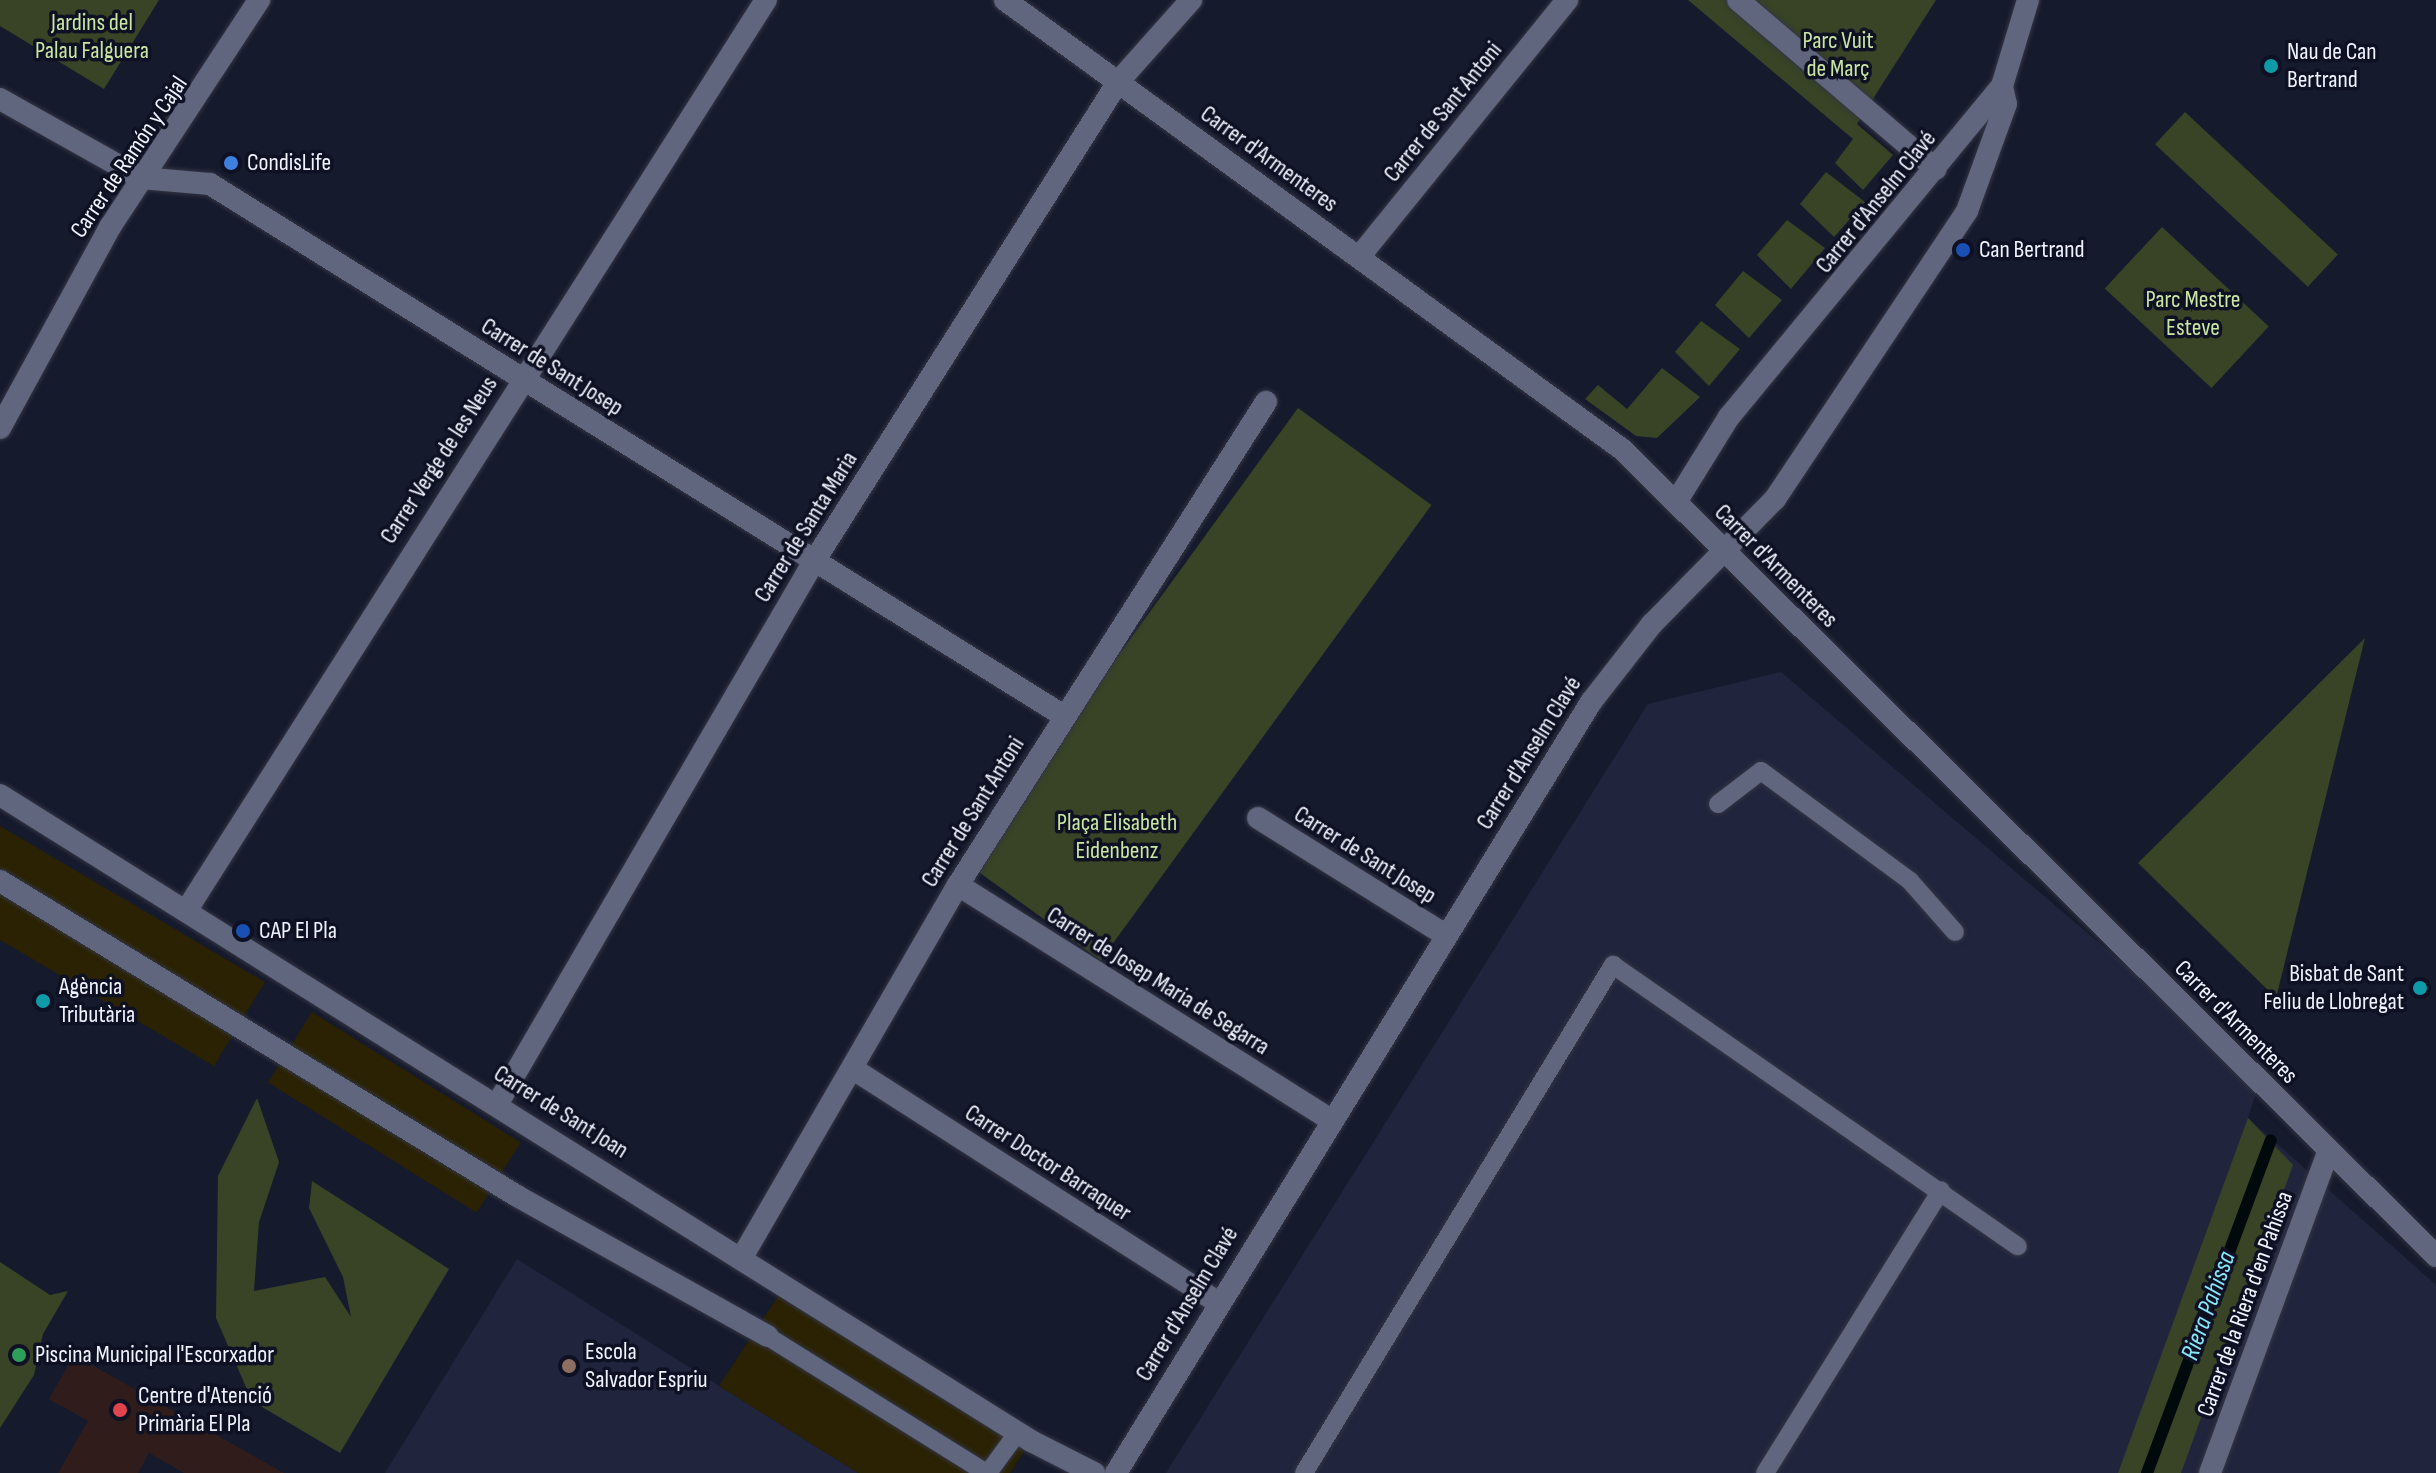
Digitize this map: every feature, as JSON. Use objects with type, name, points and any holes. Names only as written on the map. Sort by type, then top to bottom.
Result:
[{"type":"street","name":"Carrer de Ramón y Cajal","points":[[0,428],[141,178],[259,0]]},
{"type":"street","name":"Carrer Verge de les Neus","points":[[186,911],[521,379],[766,0]]},
{"type":"street","name":"Carrer d'Armenteres","points":[[1005,0],[1623,450],[1720,550],[2436,1256]]},
{"type":"street","name":"Carrer de Santa Maria","points":[[498,1103],[813,563],[1118,82],[1191,0]]},
{"type":"street","name":"Carrer de Sant Antoni","points":[[1359,257],[1567,0]]},
{"type":"street","points":[[1738,0],[1936,169]]},
{"type":"street","name":"Carrer d'Anselm Clavé","points":[[1676,502],[1729,417],[2002,86],[2028,0]]},
{"type":"street","name":"Carrer d'Anselm Clavé","points":[[1116,1473],[1216,1301],[1612,671],[1720,550],[1775,499],[1967,211],[2006,104],[2002,86]]},
{"type":"street","name":"Carrer de Sant Josep","points":[[0,99],[141,178],[210,184],[813,563],[1064,716]]},
{"type":"street","name":"Carrer de Sant Antoni","points":[[741,1259],[958,885],[1266,402]]},
{"type":"street","name":"Carrer de Sant Joan","points":[[0,795],[498,1103],[1018,1432],[1094,1473]]},
{"type":"street","name":"Carrer de Sant Josep","points":[[1258,818],[1445,935]]},
{"type":"street","points":[[0,881],[517,1196],[767,1336]]},
{"type":"street","name":"Carrer de Josep Maria de Segarra","points":[[958,885],[1331,1120]]},
{"type":"street","name":"Carrer Doctor Barraquer","points":[[853,1069],[1216,1301]]},
{"type":"street","name":"Carrer de la Riera d'en Pahissa","points":[[2210,1473],[2328,1152]]},
{"type":"lane","points":[[1718,804],[1761,771],[1910,881],[1955,932]]},
{"type":"lane","points":[[1304,1473],[1613,965],[2018,1246]]},
{"type":"lane","points":[[1765,1473],[1941,1190]]},
{"type":"lane","points":[[767,1336],[987,1473],[1018,1432]]},
{"type":"shaded area","points":[[1781,672],[2260,1080],[2248,1118],[2436,1285],[2436,1473],[1166,1473],[1648,704]]},
{"type":"shaded area","name":"Escola Salvador Espriu","points":[[517,1259],[858,1473],[385,1473]]},
{"type":"shaded area","name":"Centre d'Atenció Primària El Pla","points":[[74,1355],[284,1473],[184,1473],[149,1453],[138,1473],[58,1473],[88,1421],[49,1399]]},
{"type":"green space","name":"Jardins del Palau Falguera","points":[[0,0],[159,0],[104,89],[0,26]]},
{"type":"green space","name":"Parc Vuit de Març","points":[[1688,0],[1936,0],[1857,124],[1893,155],[1863,190],[1835,163],[1853,139]]},
{"type":"green space","points":[[2185,112],[2338,255],[2308,287],[2155,144]]},
{"type":"green space","points":[[1826,172],[1865,202],[1834,237],[1800,204]]},
{"type":"green space","points":[[1787,220],[1825,248],[1791,289],[1757,255]]},
{"type":"green space","name":"Parc Mestre Esteve","points":[[2162,227],[2269,327],[2211,388],[2105,288]]},
{"type":"green space","points":[[1743,271],[1782,300],[1749,338],[1715,305]]},
{"type":"green space","points":[[1701,321],[1740,349],[1709,386],[1675,352]]},
{"type":"green space","points":[[1662,368],[1700,397],[1657,438],[1636,436],[1585,399],[1598,385],[1627,409]]},
{"type":"green space","name":"Plaça Elisabeth Eidenbenz","points":[[1298,408],[1431,505],[1101,960],[967,863]]},
{"type":"green space","points":[[2365,638],[2276,998],[2138,863]]},
{"type":"green space","points":[[257,1098],[279,1162],[259,1222],[254,1291],[325,1277],[351,1317],[343,1277],[309,1208],[312,1181],[449,1269],[340,1453],[252,1401],[216,1318],[218,1176]]},
{"type":"green space","points":[[2248,1118],[2293,1165],[2181,1473],[2118,1473]]},
{"type":"green space","name":"Piscina Municipal l'Escorxador","points":[[0,1262],[50,1295],[68,1291],[43,1334],[34,1375],[0,1428]]},
{"type":"sand","points":[[0,826],[265,982],[214,1066],[0,940]]},
{"type":"sand","points":[[312,1012],[521,1142],[477,1213],[268,1082]]},
{"type":"sand","points":[[784,1287],[1031,1441],[1010,1473],[858,1473],[719,1386]]},
{"type":"waterway","name":"Riera Pahissa","points":[[2147,1473],[2271,1140]]},
{"type":"place","name":"Nau de Can Bertrand","points":[[2271,66]]},
{"type":"place","name":"CondisLife","points":[[231,163]]},
{"type":"place","name":"Can Bertrand","points":[[1963,250]]},
{"type":"place","name":"CAP El Pla","points":[[243,931]]},
{"type":"place","name":"Bisbat de Sant Feliu de Llobregat","points":[[2420,988]]},
{"type":"place","name":"Agència Tributària","points":[[43,1001]]},
{"type":"place","name":"Piscina Municipal l'Escorxador","points":[[19,1355]]},
{"type":"place","name":"Escola Salvador Espriu","points":[[569,1366]]},
{"type":"place","name":"Centre d'Atenció Primària El Pla","points":[[120,1410]]}]
